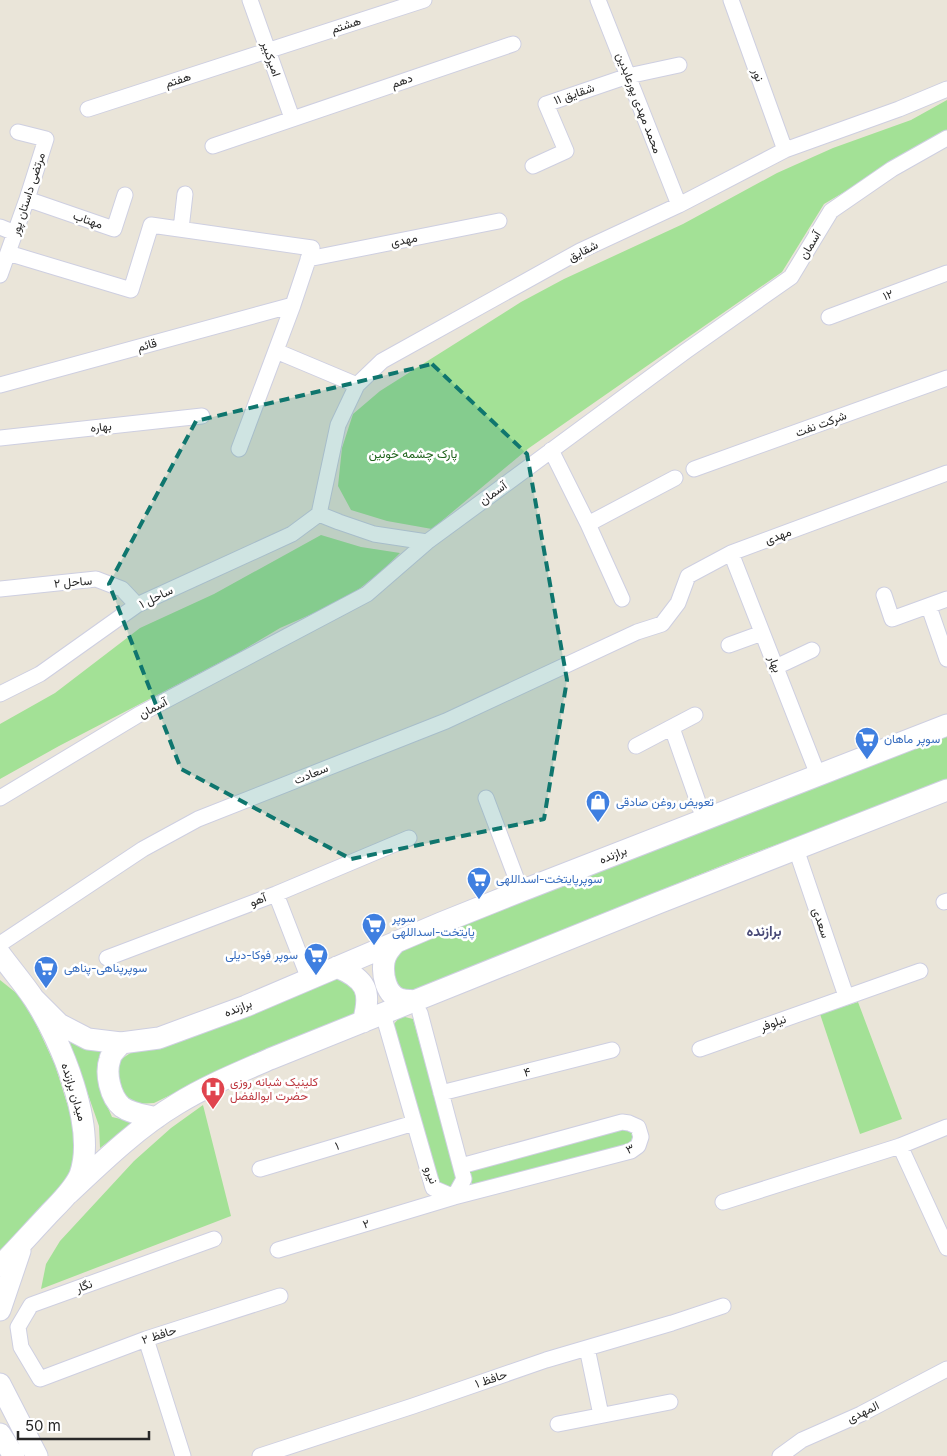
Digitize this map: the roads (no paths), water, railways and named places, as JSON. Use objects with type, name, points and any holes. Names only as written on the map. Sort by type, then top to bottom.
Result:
[{"type":"main road","name":"برازنده","points":[[34,999],[59,1024],[88,1039],[122,1043],[159,1038],[246,1006],[520,891],[947,725]]},
{"type":"main road","points":[[68,1194],[107,1158],[156,1118],[176,1104],[215,1083],[383,1014],[418,1007],[796,849],[947,790]]},
{"type":"main road","points":[[396,942],[389,950],[384,961],[386,987],[399,999],[418,1007]]},
{"type":"main road","name":"میدان برازنده","points":[[0,954],[9,975],[34,999],[62,1055],[84,1125],[85,1152],[79,1176],[68,1194],[0,1266]]},
{"type":"main road","points":[[336,967],[352,974],[365,989],[367,1002],[363,1022]]},
{"type":"main road","points":[[122,1043],[110,1058],[108,1079],[111,1088],[123,1107],[156,1118]]},
{"type":"main road","points":[[0,1310],[23,1242]]},
{"type":"main road","points":[[0,1383],[37,1456]]},
{"type":"main road","points":[[0,1434],[14,1456]]},
{"type":"street","name":"امیرکبیر","points":[[250,0],[292,118]]},
{"type":"street","name":"هشتم","points":[[268,50],[424,0]]},
{"type":"street","name":"محمد مهدی پورعابدین","points":[[598,0],[679,205]]},
{"type":"street","name":"نور","points":[[731,0],[785,150]]},
{"type":"street","name":"دهم","points":[[213,146],[513,44]]},
{"type":"street","name":"هفتم","points":[[88,109],[268,50]]},
{"type":"street","points":[[628,76],[679,65]]},
{"type":"street","name":"شقایق ۱۱","points":[[533,166],[566,151],[546,104],[628,76]]},
{"type":"street","name":"شقایق","points":[[319,514],[338,425],[358,385],[382,360],[580,251],[679,205],[785,150],[899,109],[947,89]]},
{"type":"street","name":"مرتضی داستان پور","points":[[0,275],[28,200],[46,139],[18,132]]},
{"type":"street","name":"آسمان","points":[[0,798],[138,715],[367,594],[427,542],[686,351],[791,277],[831,211],[892,170],[947,138]]},
{"type":"street","name":"مهتاب","points":[[28,200],[114,229],[125,194]]},
{"type":"street","points":[[181,229],[185,194]]},
{"type":"street","name":"مهدی","points":[[308,259],[499,221]]},
{"type":"street","points":[[8,254],[131,290],[150,225],[312,248],[276,352],[239,449]]},
{"type":"street","points":[[0,227],[15,233]]},
{"type":"street","name":"۱۲","points":[[829,317],[947,273]]},
{"type":"street","name":"قائم","points":[[0,385],[293,305]]},
{"type":"street","points":[[276,352],[358,385]]},
{"type":"street","name":"شرکت نفت","points":[[694,469],[947,378]]},
{"type":"street","name":"بهاره","points":[[0,438],[202,416]]},
{"type":"street","points":[[551,450],[588,524],[622,600]]},
{"type":"street","name":"مهدی","points":[[637,632],[662,624],[678,603],[688,576],[731,553],[947,473]]},
{"type":"street","points":[[588,524],[675,478]]},
{"type":"street","points":[[319,514],[374,534],[427,542]]},
{"type":"street","name":"ساحل ۱","points":[[0,694],[40,674],[138,605],[292,534],[319,514]]},
{"type":"street","name":"بهار","points":[[731,553],[818,775]]},
{"type":"street","name":"ساحل ۲","points":[[0,589],[96,579],[122,589],[138,605]]},
{"type":"street","points":[[884,595],[892,619],[947,599]]},
{"type":"street","points":[[929,607],[947,659]]},
{"type":"street","name":"سعادت","points":[[0,944],[143,849],[198,819],[446,720],[637,632]]},
{"type":"street","points":[[729,645],[762,633]]},
{"type":"street","points":[[776,666],[812,650]]},
{"type":"street","points":[[636,746],[695,715]]},
{"type":"street","points":[[672,728],[704,819]]},
{"type":"street","points":[[486,798],[520,891]]},
{"type":"street","name":"آهو","points":[[107,958],[276,894],[409,838]]},
{"type":"street","name":"سعدی","points":[[796,849],[846,996]]},
{"type":"street","points":[[276,894],[309,979]]},
{"type":"street","points":[[846,996],[920,971]]},
{"type":"street","name":"نیلوفر","points":[[700,1049],[846,996]]},
{"type":"street","points":[[418,1007],[464,1179],[454,1198]]},
{"type":"street","name":"نیرو","points":[[383,1014],[434,1188],[454,1198]]},
{"type":"street","name":"۴","points":[[441,1093],[612,1050]]},
{"type":"street","name":"۳","points":[[454,1198],[631,1150],[638,1146],[641,1136],[638,1127],[629,1122],[622,1122],[461,1166]]},
{"type":"street","name":"۱","points":[[260,1169],[414,1123]]},
{"type":"street","points":[[723,1202],[900,1146],[947,1127]]},
{"type":"street","points":[[900,1146],[947,1248]]},
{"type":"street","name":"۲","points":[[278,1250],[454,1198]]},
{"type":"street","name":"نگار","points":[[40,1379],[21,1347],[18,1327],[31,1305],[214,1240]]},
{"type":"street","name":"حافظ ۲","points":[[40,1379],[146,1339],[280,1296]]},
{"type":"street","name":"حافظ ۱","points":[[260,1456],[546,1360],[724,1306]]},
{"type":"street","points":[[146,1339],[183,1456]]},
{"type":"street","points":[[587,1348],[601,1414]]},
{"type":"street","name":"المهدی","points":[[780,1456],[802,1440],[861,1414],[947,1369]]},
{"type":"street","points":[[558,1424],[601,1414],[670,1402]]},
{"type":"place","name":"سوپر ماهان","points":[[867,760]]},
{"type":"place","name":"تعویض روغن صادقی","points":[[598,823]]},
{"type":"place","name":"سوپرپایتخت-اسداللهی","points":[[479,900]]},
{"type":"place","name":"سوپر پایتخت-اسداللهی","points":[[374,946]]},
{"type":"place","name":"سوپر فوکا-دیلی","points":[[316,976]]},
{"type":"place","name":"سوپرپناهی-پناهی","points":[[46,989]]},
{"type":"place","name":"کلینیک شبانه روزی حضرت ابوالفضل","points":[[213,1110]]},
{"type":"district","name":"برازنده","points":[[764,931]]},
{"type":"park label","name":"پارک چشمه خونین","points":[[413,454]]}]
